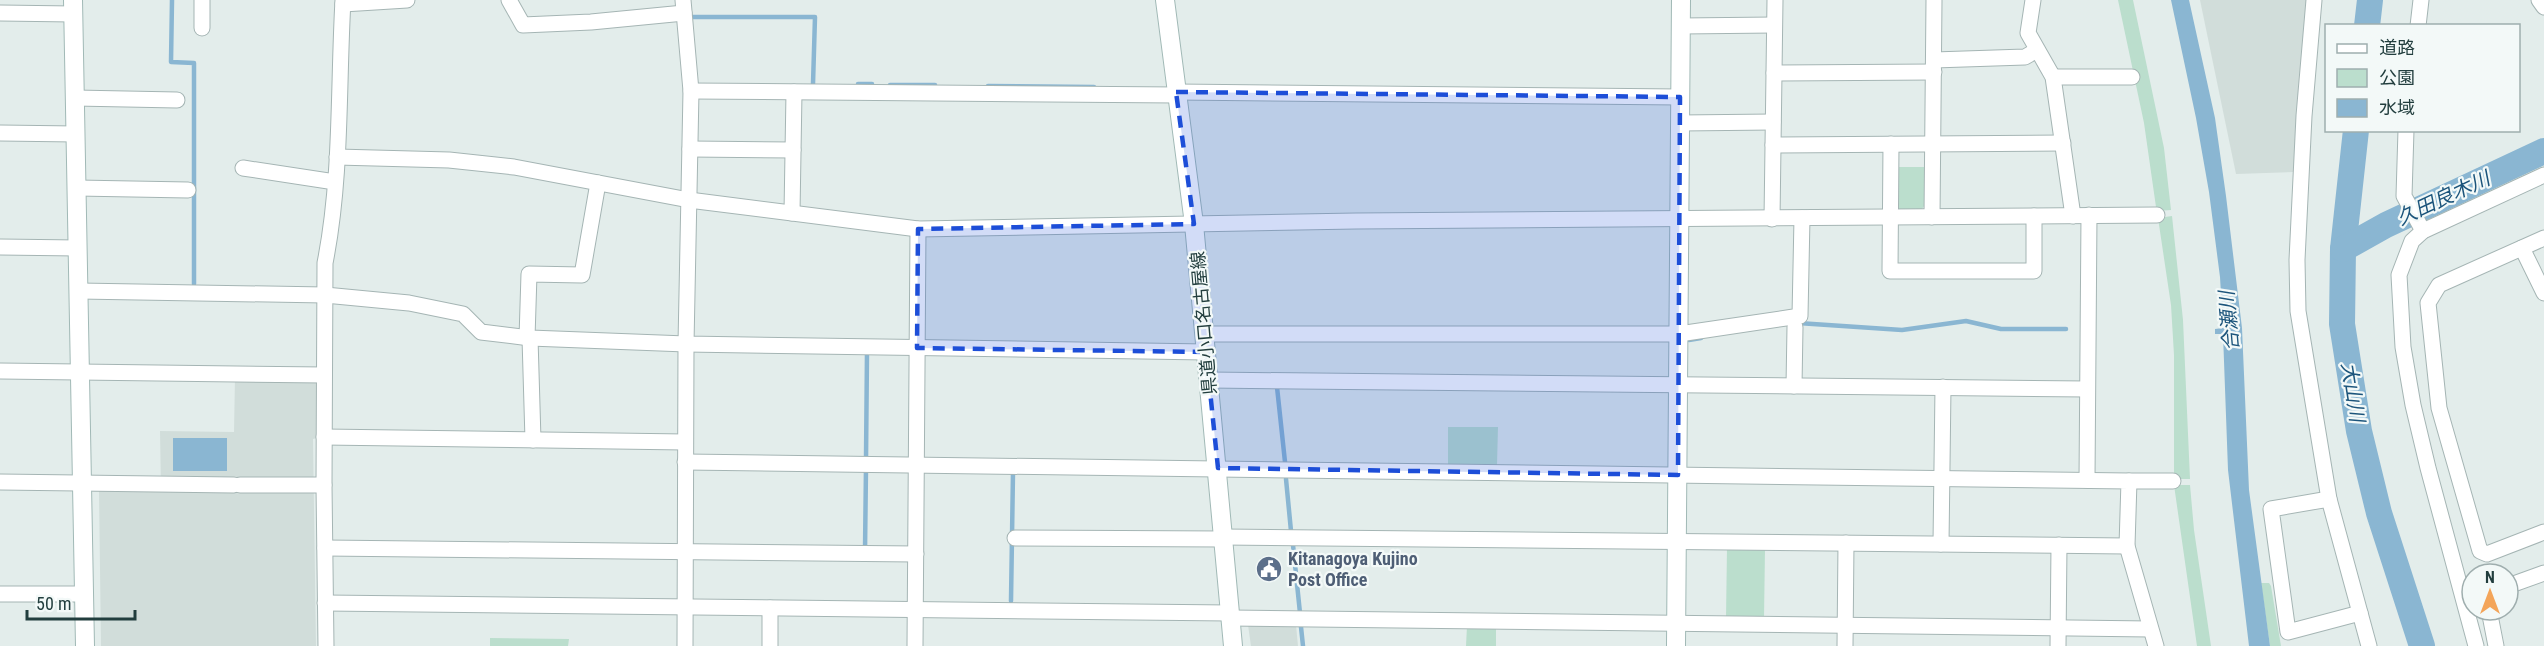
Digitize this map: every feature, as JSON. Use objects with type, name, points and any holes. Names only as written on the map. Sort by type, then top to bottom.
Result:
[{"type":"street","points":[[202,0],[202,28]]},
{"type":"street","points":[[326,646],[325,263],[331,232],[337,157],[343,2],[407,0]]},
{"type":"street","points":[[509,0],[523,25],[591,22],[684,6],[691,91],[686,344],[685,646]]},
{"type":"street","name":"県道小口名古屋線","points":[[1165,0],[1194,224],[1233,646]]},
{"type":"street","points":[[1676,646],[1682,0]]},
{"type":"street","points":[[1772,219],[1775,0]]},
{"type":"street","points":[[1932,217],[1934,0]]},
{"type":"street","points":[[2033,0],[2028,33],[2054,77],[2073,216]]},
{"type":"street","points":[[2314,0],[2304,116],[2297,284],[2298,311],[2329,499],[2368,646]]},
{"type":"street","points":[[2418,24],[2421,0]]},
{"type":"street","points":[[2540,0],[2544,7]]},
{"type":"street","points":[[0,13],[73,7],[85,646]]},
{"type":"street","points":[[1681,26],[1774,25]]},
{"type":"street","points":[[1774,73],[1934,66],[2025,57],[2037,50]]},
{"type":"street","points":[[2054,77],[2132,77]]},
{"type":"street","points":[[691,91],[1680,97]]},
{"type":"street","points":[[792,213],[794,92]]},
{"type":"street","points":[[75,98],[177,100]]},
{"type":"street","points":[[1680,123],[1773,122]]},
{"type":"street","points":[[2406,132],[2404,196],[2423,231]]},
{"type":"street","points":[[0,133],[76,134]]},
{"type":"street","points":[[1773,145],[2063,143]]},
{"type":"street","points":[[1891,144],[1890,271],[2034,271],[2034,216]]},
{"type":"street","points":[[690,149],[793,150]]},
{"type":"street","points":[[337,157],[449,160],[514,168],[689,200],[918,229],[1194,224],[2157,215]]},
{"type":"street","points":[[243,168],[335,182]]},
{"type":"street","points":[[2476,646],[2413,405],[2403,347],[2399,275],[2412,241],[2423,231],[2544,175]]},
{"type":"street","points":[[533,440],[528,338],[530,274],[582,275],[598,183]]},
{"type":"street","points":[[77,188],[188,190]]},
{"type":"street","points":[[2087,480],[2089,215]]},
{"type":"street","points":[[79,291],[325,295],[409,303],[463,314],[481,332],[528,338],[686,344],[917,348],[1679,334],[1800,316],[1802,218]]},
{"type":"street","points":[[915,646],[918,229]]},
{"type":"street","points":[[2544,238],[2439,285],[2428,303],[2439,408],[2480,551],[2487,554],[2544,532]]},
{"type":"street","points":[[0,247],[78,248]]},
{"type":"street","points":[[2522,248],[2544,293]]},
{"type":"street","points":[[1794,386],[1795,327]]},
{"type":"street","points":[[0,371],[324,375]]},
{"type":"street","points":[[1209,380],[2087,389]]},
{"type":"street","points":[[1941,544],[1943,387]]},
{"type":"street","points":[[324,437],[686,442]]},
{"type":"street","points":[[685,462],[2173,481]]},
{"type":"street","points":[[2129,481],[2127,546],[2156,646]]},
{"type":"street","points":[[0,482],[324,486]]},
{"type":"street","points":[[2329,499],[2271,509],[2288,632],[2360,613]]},
{"type":"street","points":[[1015,538],[2127,546]]},
{"type":"street","points":[[1845,646],[1846,543]]},
{"type":"street","points":[[2058,646],[2059,545]]},
{"type":"street","points":[[325,548],[916,554]]},
{"type":"street","points":[[2520,582],[2544,573]]},
{"type":"street","points":[[0,594],[84,594]]},
{"type":"street","points":[[325,603],[915,609],[1676,623],[2150,628]]},
{"type":"street","points":[[770,608],[770,646]]},
{"type":"street","points":[[2491,622],[2496,646]]},
{"type":"highlighted area","points":[[1176,92],[1680,97],[1678,475],[1218,468],[1206,352],[917,348],[918,229],[1194,224]]},
{"type":"shaded area","points":[[2200,0],[2309,0],[2295,172],[2236,174]]},
{"type":"shaded area","points":[[235,377],[317,382],[317,438],[313,439],[316,646],[101,646],[99,491],[161,491],[160,431],[234,432]]},
{"type":"shaded area","points":[[1248,625],[1296,625],[1298,646],[1251,646]]},
{"type":"green space","points":[[2118,0],[2133,0],[2164,148],[2171,210],[2157,211],[2144,123]]},
{"type":"green space","points":[[1896,167],[1925,167],[1925,205],[1921,210],[1899,210],[1896,205]]},
{"type":"green space","points":[[2172,216],[2183,320],[2190,479],[2174,479],[2174,355],[2171,305],[2158,218]]},
{"type":"green space","points":[[1448,427],[1498,427],[1497,465],[1448,464]]},
{"type":"green space","points":[[2174,485],[2190,485],[2194,530],[2211,646],[2197,646]]},
{"type":"green space","points":[[1727,548],[1765,549],[1764,618],[1726,618]]},
{"type":"green space","points":[[2261,583],[2269,583],[2271,586],[2281,646],[2270,646]]},
{"type":"green space","points":[[1467,626],[1496,626],[1496,646],[1466,646]]},
{"type":"green space","points":[[490,638],[569,639],[568,646],[490,646]]},
{"type":"water","name":"合瀬川","points":[[2171,0],[2189,0],[2215,118],[2242,328],[2249,490],[2270,646],[2249,646],[2228,470],[2223,334],[2215,334],[2215,329],[2223,328],[2220,277],[2209,192],[2196,118]]},
{"type":"water","points":[[173,438],[227,438],[227,471],[173,471]]},
{"type":"waterway","points":[[172,0],[171,62],[194,63],[194,284]]},
{"type":"waterway","name":"大山川","points":[[2367,24],[2370,0]]},
{"type":"waterway","points":[[691,17],[815,17],[813,84]]},
{"type":"waterway","points":[[858,84],[872,84]]},
{"type":"waterway","points":[[890,85],[935,85]]},
{"type":"waterway","points":[[988,86],[1094,87]]},
{"type":"waterway","name":"大山川","points":[[2356,132],[2343,249],[2342,324],[2359,431],[2379,513],[2422,646]]},
{"type":"waterway","name":"久田良木川","points":[[2343,249],[2386,225],[2544,151]]},
{"type":"waterway","points":[[1798,323],[1902,330],[1966,321],[2001,329],[2066,329]]},
{"type":"waterway","points":[[1689,340],[1701,338]]},
{"type":"waterway","points":[[866,459],[867,352]]},
{"type":"waterway","points":[[1277,387],[1285,462]]},
{"type":"waterway","points":[[865,551],[866,467]]},
{"type":"waterway","points":[[1011,601],[1013,472]]},
{"type":"waterway","points":[[1286,479],[1291,531]]},
{"type":"waterway","points":[[1293,545],[1300,613]]},
{"type":"waterway","points":[[1301,627],[1303,646]]},
{"type":"place","name":"Kitanagoya Kujino Post Office","points":[[1269,569]]}]
